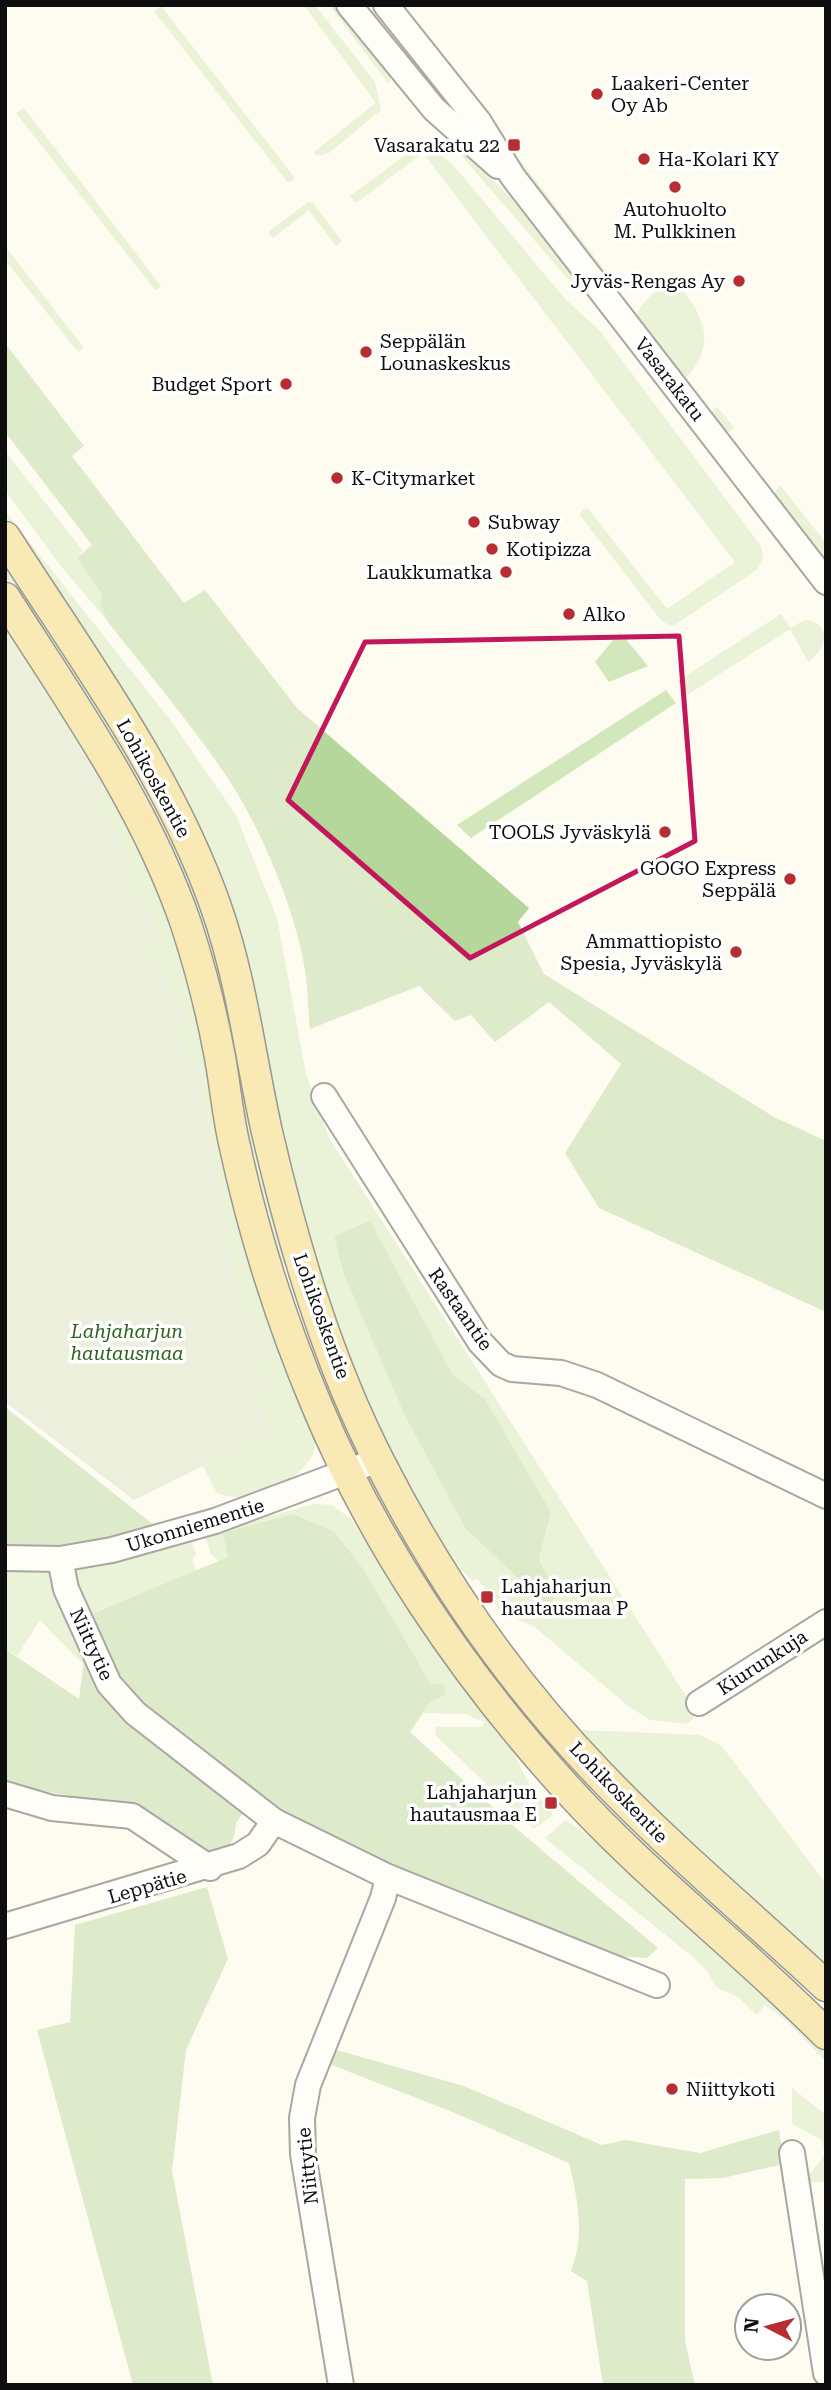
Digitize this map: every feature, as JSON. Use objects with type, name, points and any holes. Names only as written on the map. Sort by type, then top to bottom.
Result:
[{"type":"main road","name":"Lohikoskentie","points":[[5,537],[155,772],[197,857],[234,966],[289,1222],[318,1314],[378,1460],[430,1554],[479,1628],[549,1718],[660,1835],[826,1986]]},
{"type":"main road","name":"Lohikoskentie","points":[[5,598],[127,789],[166,873],[209,1003],[234,1146],[256,1229],[294,1345],[317,1408],[348,1473],[400,1568],[504,1714],[562,1783],[629,1851],[826,2034]]},
{"type":"street","name":"Vasarakatu","points":[[349,5],[433,109],[513,177]]},
{"type":"street","name":"Vasarakatu","points":[[386,5],[479,122],[513,177],[826,582]]},
{"type":"street","name":"Rastaantie","points":[[324,1096],[480,1342],[501,1364],[526,1371],[561,1373],[597,1385],[826,1496]]},
{"type":"street","name":"Ukonniementie","points":[[5,1558],[60,1559],[113,1550],[215,1521],[378,1460]]},
{"type":"street","name":"Niittytie","points":[[60,1559],[66,1589],[109,1684],[135,1713],[274,1821],[388,1877],[657,1985]]},
{"type":"street","name":"Kiurunkuja","points":[[699,1703],[826,1622]]},
{"type":"street","points":[[5,1794],[52,1808],[132,1816],[210,1868]]},
{"type":"street","name":"Leppätie","points":[[5,1926],[210,1868],[239,1856],[258,1844],[274,1821]]},
{"type":"street","name":"Niittytie","points":[[341,2385],[303,2154],[302,2118],[308,2085],[383,1898],[388,1877]]},
{"type":"street","points":[[792,2153],[826,2372]]},
{"type":"highlighted area","points":[[679,636],[695,841],[470,958],[288,800],[365,642]]},
{"type":"green space","points":[[304,5],[315,5],[375,82],[381,110],[329,153],[317,156],[314,152],[376,103]]},
{"type":"green space","points":[[329,5],[335,5],[391,77],[389,84]]},
{"type":"green space","points":[[161,6],[295,178],[288,183],[154,11]]},
{"type":"green space","points":[[24,108],[161,286],[155,290],[16,113]]},
{"type":"green space","points":[[493,125],[607,273],[603,277],[487,129]]},
{"type":"green space","points":[[424,141],[454,166],[566,300],[600,331],[761,546],[763,556],[758,569],[675,625],[668,625],[660,619],[579,514],[587,507],[667,609],[735,562],[423,153],[356,203],[350,196]]},
{"type":"green space","points":[[463,151],[510,197],[583,288],[580,293],[460,154]]},
{"type":"green space","points":[[308,202],[313,203],[342,241],[336,246],[309,210],[273,238],[268,232]]},
{"type":"green space","points":[[5,246],[84,348],[78,352],[5,260]]},
{"type":"green space","points":[[670,275],[698,313],[704,339],[696,366],[684,380],[637,320],[640,307]]},
{"type":"green space","points":[[5,343],[84,446],[72,456],[184,603],[205,590],[297,708],[529,908],[518,922],[544,974],[774,1117],[826,1141],[826,1312],[599,1208],[565,1153],[621,1064],[549,1002],[495,1042],[471,1015],[455,1021],[419,986],[310,1029],[306,976],[295,925],[276,871],[252,819],[211,754],[108,622],[100,604],[102,594],[77,558],[92,545],[5,432]]},
{"type":"green space","points":[[717,407],[734,427],[727,434],[710,413]]},
{"type":"green space","points":[[5,451],[83,551],[77,558],[102,594],[100,604],[108,622],[56,560],[5,490]]},
{"type":"green space","points":[[780,485],[826,543],[826,561],[774,494]]},
{"type":"green space","points":[[5,511],[171,721],[236,815],[277,918],[306,1074],[329,1138],[695,1710],[694,1718],[686,1724],[650,1720],[628,1706],[535,1627],[501,1612],[478,1579],[471,1580],[444,1550],[391,1456],[328,1310],[299,1218],[254,998],[34,559]],"holes":[[[370,1222],[453,1375],[485,1399],[551,1512],[539,1559],[557,1594],[548,1607],[465,1528],[404,1414],[343,1272],[334,1236]]]},
{"type":"green space","points":[[5,558],[144,779],[183,862],[219,960],[288,1263],[278,1266],[255,1181],[230,1054],[89,708],[5,576]]},
{"type":"green space","points":[[781,614],[791,628],[804,620],[819,625],[824,636],[815,656],[808,662],[790,629],[687,695],[678,681]]},
{"type":"green space","points":[[5,620],[110,789],[155,880],[182,960],[315,1436],[313,1453],[303,1468],[281,1485],[256,1495],[243,1497],[217,1493],[198,1456],[164,1034],[188,1016],[141,944],[151,937],[92,798],[105,788],[5,633]]},
{"type":"green space","points":[[620,632],[648,666],[609,682],[595,662]]},
{"type":"green space","name":"Lahjaharjun hautausmaa","points":[[5,633],[105,788],[92,798],[138,869],[125,878],[160,932],[141,944],[188,1016],[171,1029],[199,1073],[239,1296],[274,1350],[256,1362],[274,1388],[256,1401],[273,1428],[246,1445],[134,1500],[5,1402]]},
{"type":"green space","points":[[666,690],[676,703],[471,838],[457,825]]},
{"type":"green space","points":[[370,1221],[453,1375],[485,1399],[551,1512],[539,1559],[557,1594],[548,1607],[465,1528],[404,1414],[343,1272],[334,1236]]},
{"type":"green space","points":[[5,1407],[155,1526],[81,1543],[5,1549]]},
{"type":"green space","points":[[314,1504],[332,1505],[351,1519],[429,1639],[508,1742],[532,1790],[552,1811],[552,1816],[534,1829],[435,1735],[436,1727],[478,1727],[483,1726],[484,1722],[465,1714],[421,1713],[430,1702],[445,1695],[431,1684],[364,1570],[334,1531],[293,1514],[224,1533],[228,1557],[219,1562],[211,1554],[204,1534]]},
{"type":"green space","points":[[293,1514],[334,1531],[364,1570],[431,1684],[444,1684],[445,1695],[430,1702],[410,1732],[518,1830],[658,1948],[647,1958],[609,1956],[320,1837],[256,1794],[236,1823],[234,1837],[227,1849],[210,1854],[133,1807],[5,1784],[5,1649],[79,1699],[90,1615],[228,1557],[223,1533]]},
{"type":"green space","points":[[191,1539],[196,1554],[192,1560],[197,1572],[90,1615],[84,1665],[40,1620],[17,1656],[5,1649],[5,1549],[100,1541]]},
{"type":"green space","points":[[580,1730],[700,1735],[721,1745],[826,1884],[826,1966],[676,1827],[655,1812]]},
{"type":"green space","points":[[566,1820],[599,1844],[826,2052],[826,2062],[787,2021],[764,2005],[757,2015],[738,1997],[716,1987],[708,1972],[693,1957],[545,1838]]},
{"type":"green space","points":[[207,1887],[228,1959],[186,2050],[172,2171],[213,2385],[133,2385],[37,2030],[70,2022],[75,1925]]},
{"type":"green space","points":[[329,2048],[464,2086],[602,2145],[625,2140],[700,2153],[779,2130],[784,2164],[723,2178],[685,2179],[685,2341],[695,2385],[603,2385],[587,2281],[571,2271],[578,2244],[579,2217],[569,2163],[455,2113],[324,2062]]},
{"type":"green space","points":[[792,2088],[826,2115],[826,2182],[804,2182],[825,2154],[822,2140],[792,2124]]},
{"type":"place","name":"Laakeri-Center Oy Ab","points":[[597,94]]},
{"type":"place","name":"Vasarakatu 22","points":[[514,145]]},
{"type":"place","name":"Ha-Kolari KY","points":[[644,159]]},
{"type":"place","name":"Autohuolto M. Pulkkinen","points":[[675,187]]},
{"type":"place","name":"Jyväs-Rengas Ay","points":[[739,281]]},
{"type":"place","name":"Seppälän Lounaskeskus","points":[[366,352]]},
{"type":"place","name":"Budget Sport","points":[[286,384]]},
{"type":"place","name":"K-Citymarket","points":[[337,478]]},
{"type":"place","name":"Subway","points":[[474,522]]},
{"type":"place","name":"Kotipizza","points":[[492,549]]},
{"type":"place","name":"Laukkumatka","points":[[506,572]]},
{"type":"place","name":"Alko","points":[[569,614]]},
{"type":"place","name":"TOOLS Jyväskylä","points":[[665,832]]},
{"type":"place","name":"GOGO Express Seppälä","points":[[790,879]]},
{"type":"place","name":"Ammattiopisto Spesia, Jyväskylä","points":[[736,952]]},
{"type":"place","name":"Lahjaharjun hautausmaa P","points":[[487,1597]]},
{"type":"place","name":"Lahjaharjun hautausmaa E","points":[[551,1803]]},
{"type":"place","name":"Niittykoti","points":[[672,2089]]}]
